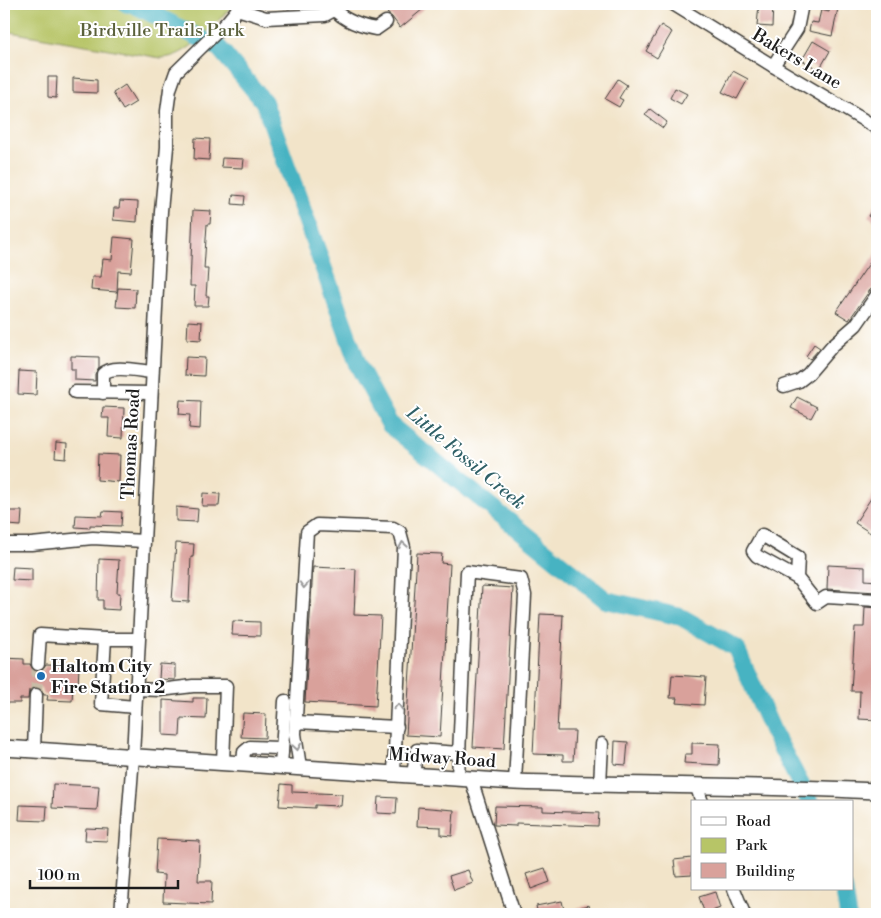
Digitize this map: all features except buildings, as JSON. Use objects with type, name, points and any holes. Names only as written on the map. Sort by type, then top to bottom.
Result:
[{"type":"main road","name":"Midway Road","points":[[4,748],[243,763],[282,758],[300,766],[515,782],[877,791]]},
{"type":"street","name":"Bakers Lane","points":[[673,4],[877,128]]},
{"type":"street","points":[[773,66],[797,29],[802,4]]},
{"type":"street","points":[[240,6],[266,18],[325,15],[332,7],[349,21],[366,27],[376,29],[386,22]]},
{"type":"street","name":"Thomas Road","points":[[121,914],[133,756],[152,372],[161,211],[167,147],[167,111],[170,89],[176,72],[221,28],[240,6]]},
{"type":"street","points":[[784,386],[808,374],[836,342],[856,326],[877,295]]},
{"type":"street","points":[[103,393],[103,374],[107,370],[114,368],[152,372]]},
{"type":"street","points":[[75,392],[151,393]]},
{"type":"street","points":[[300,766],[295,734],[307,532],[316,525],[393,528],[400,532],[404,547],[394,773]]},
{"type":"street","points":[[4,544],[31,544],[93,538],[143,541]]},
{"type":"street","points":[[514,914],[465,778],[459,753],[468,572],[521,579],[525,595],[515,782]]},
{"type":"street","points":[[797,578],[817,603],[826,597],[877,600]]},
{"type":"street","points":[[38,664],[40,634],[106,639],[138,639]]},
{"type":"street","points":[[106,639],[101,704],[135,707]]},
{"type":"street","points":[[136,689],[160,690],[193,686],[226,686],[223,762]]},
{"type":"street","points":[[34,750],[36,695]]},
{"type":"street","points":[[282,758],[285,701]]},
{"type":"street","points":[[296,722],[397,727]]},
{"type":"street","points":[[600,784],[602,744]]},
{"type":"street","points":[[413,774],[417,750],[459,753]]},
{"type":"street","points":[[696,786],[701,800]]},
{"type":"street","points":[[734,890],[744,914]]},
{"type":"green space","name":"Birdville Trails Park","points":[[4,4],[234,4],[192,46],[182,52],[161,58],[4,31]]},
{"type":"waterway","name":"Little Fossil Creek","points":[[127,4],[133,4],[219,48],[264,102],[359,367],[390,425],[606,600],[681,617],[736,648],[773,732],[809,800]]},
{"type":"waterway","name":"Little Fossil Creek","points":[[844,890],[848,914]]},
{"type":"tunnel","points":[[36,695],[38,664]]},
{"type":"place","name":"Haltom City Fire Station 2","points":[[41,676]]}]
